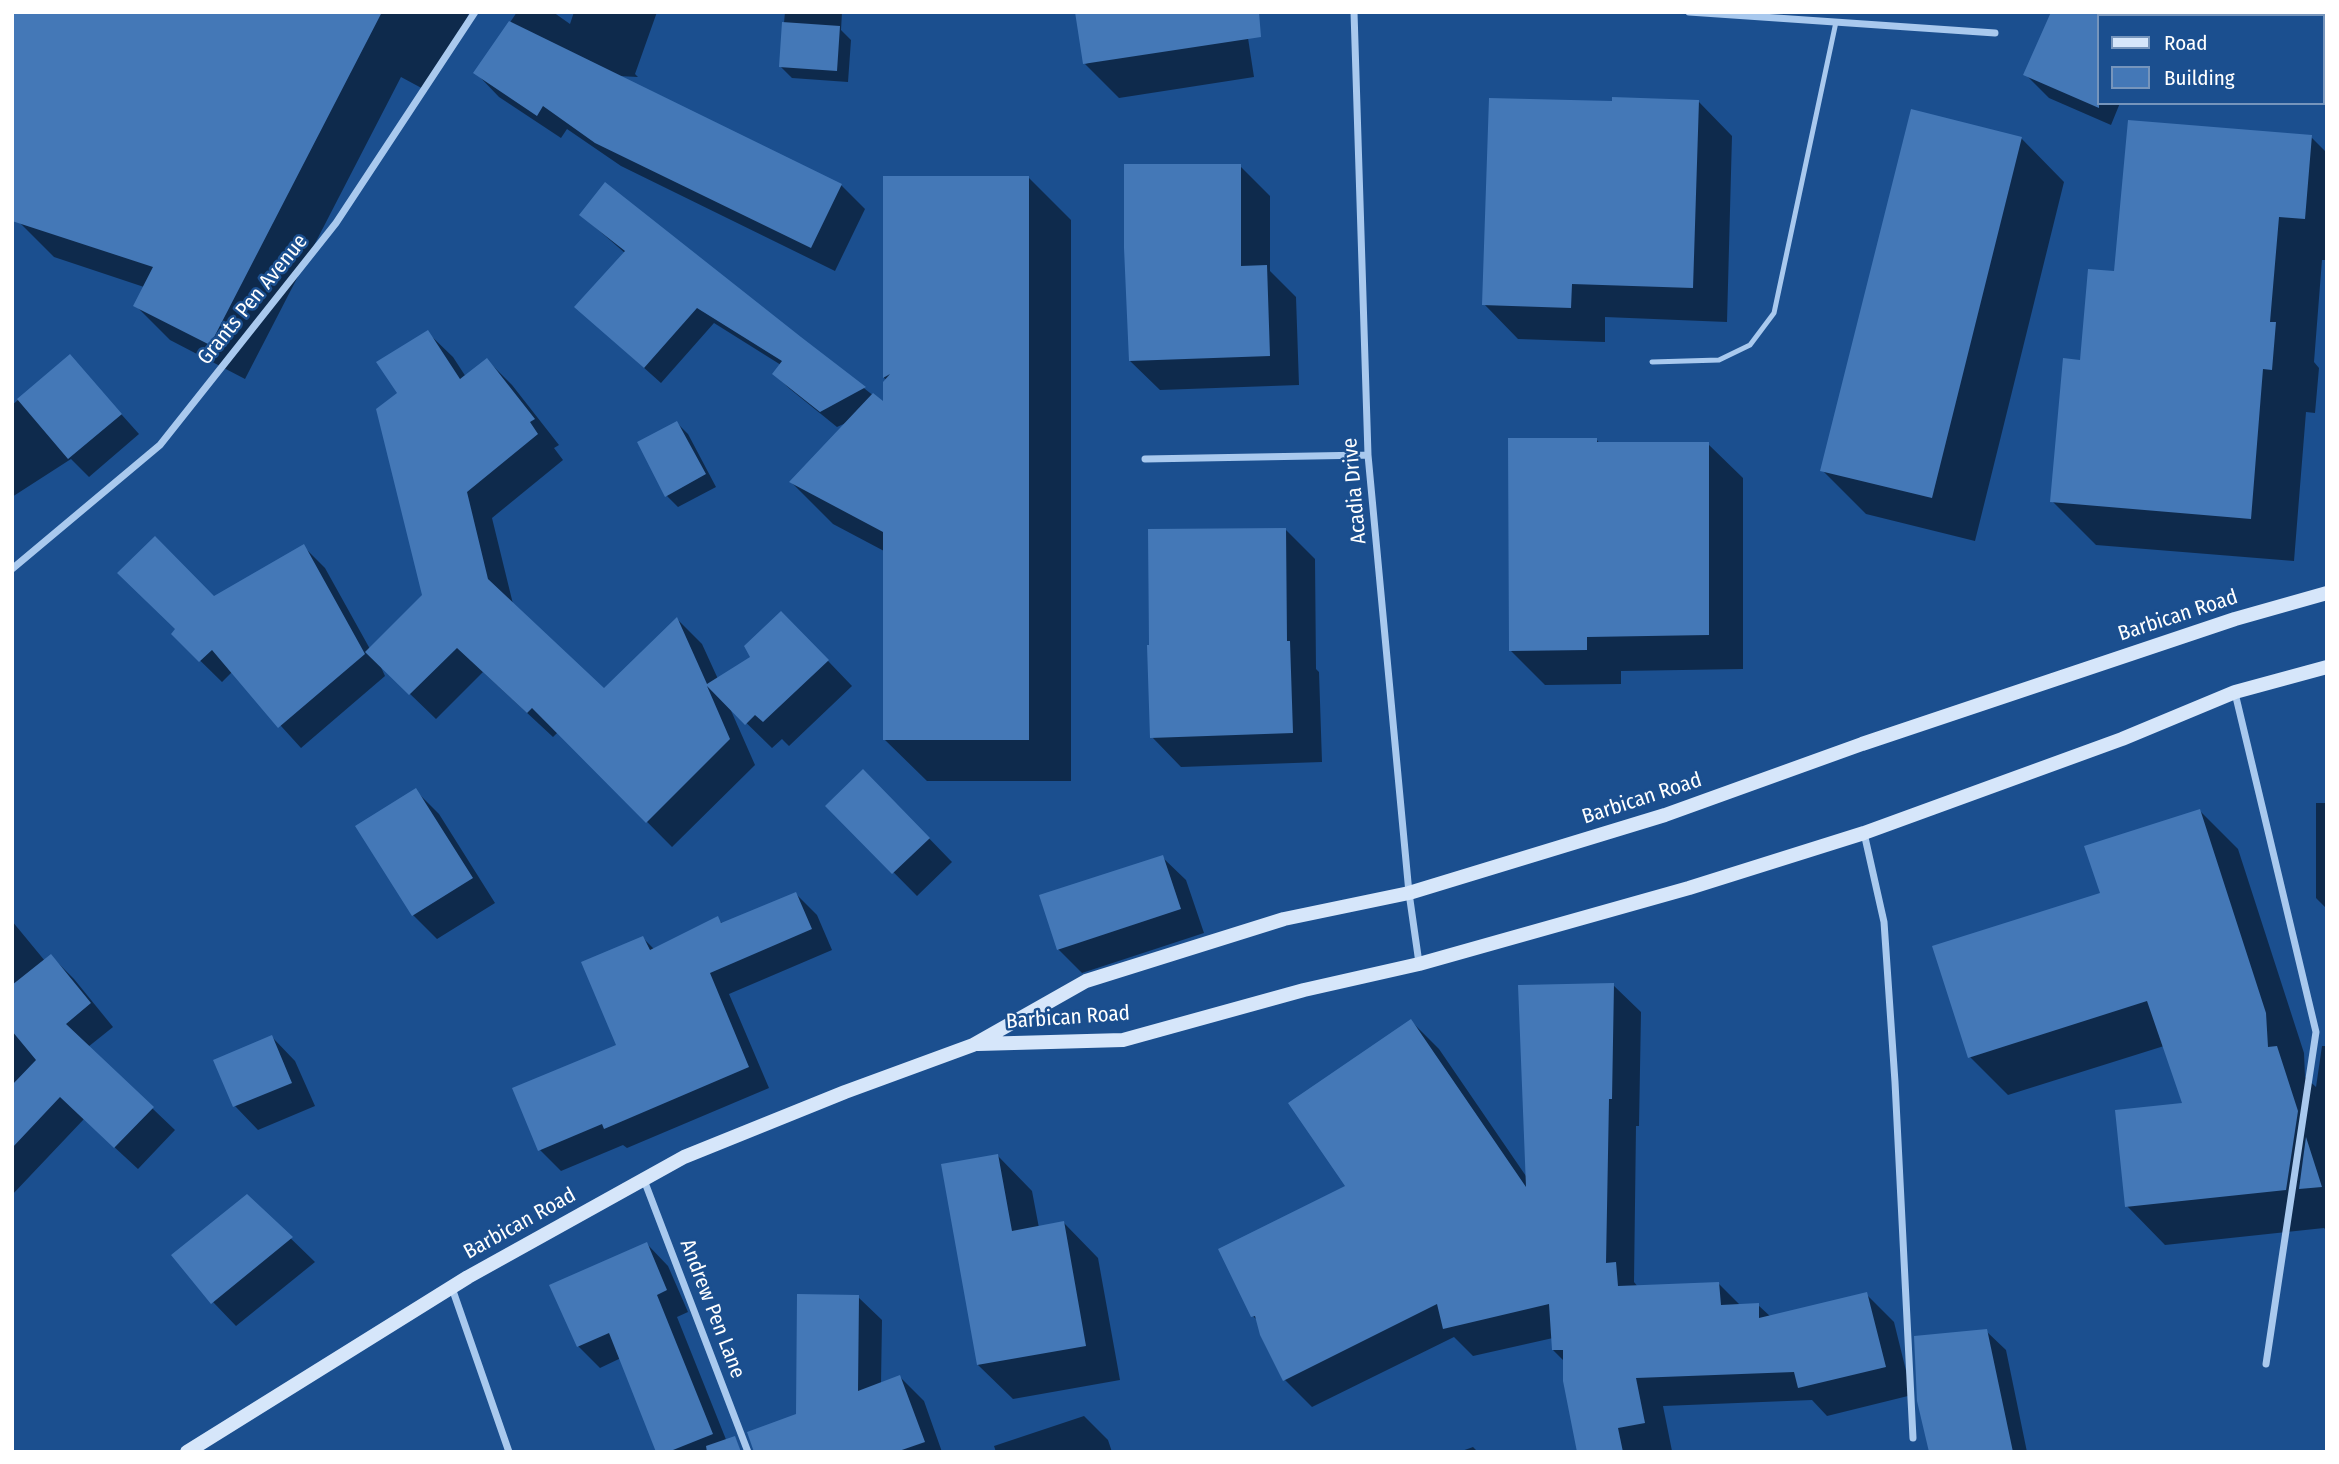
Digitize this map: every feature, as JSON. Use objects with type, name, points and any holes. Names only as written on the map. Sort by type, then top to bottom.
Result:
[{"type":"main road","name":"Barbican Road","points":[[187,1452],[452,1288],[684,1157],[845,1092],[973,1045],[1086,981],[1284,919],[1409,894],[1665,815],[1862,744],[2235,619],[2327,593]]},
{"type":"main road","name":"Barbican Road","points":[[973,1045],[1123,1040],[1304,990],[1419,964],[1689,888],[1864,833],[2122,739],[2235,692],[2327,667]]},
{"type":"street","name":"Grants Pen Avenue","points":[[12,569],[160,445],[336,223],[475,12]]},
{"type":"street","name":"Acadia Drive","points":[[1354,12],[1368,455],[1409,894],[1419,964]]},
{"type":"street","points":[[1689,12],[1995,33]]},
{"type":"street","points":[[1145,458],[1368,455]]},
{"type":"street","points":[[2235,692],[2316,1032],[2266,1364]]},
{"type":"street","points":[[1864,833],[1884,922],[1913,1438]]},
{"type":"street","name":"Andrew Pen Lane","points":[[644,1179],[748,1452]]},
{"type":"street","points":[[452,1288],[509,1452]]},
{"type":"lane","points":[[1652,362],[1719,360],[1750,345],[1774,313],[1836,22]]},
{"type":"building","points":[[12,12],[382,12],[210,345],[133,306],[153,267],[12,221]]},
{"type":"building","points":[[1075,12],[1259,12],[1261,37],[1083,64]]},
{"type":"building","points":[[2051,12],[2099,12],[2099,108],[2023,75]]},
{"type":"building","points":[[509,21],[842,184],[811,248],[595,143],[543,106],[537,116],[473,73]]},
{"type":"building","points":[[782,22],[840,26],[837,71],[779,67]]},
{"type":"building","points":[[1612,97],[1699,100],[1693,288],[1572,284],[1571,308],[1482,305],[1489,98],[1612,101]]},
{"type":"building","points":[[1911,109],[2022,137],[1932,498],[1820,471]]},
{"type":"building","points":[[2128,120],[2312,135],[2305,219],[2279,217],[2270,322],[2276,322],[2272,370],[2263,369],[2251,519],[2050,502],[2063,358],[2080,360],[2088,269],[2114,271]]},
{"type":"building","points":[[1124,164],[1241,164],[1241,266],[1267,265],[1270,356],[1129,361],[1124,248]]},
{"type":"building","points":[[883,176],[1029,176],[1029,740],[883,740],[883,532],[789,482],[873,393],[883,401],[883,382],[890,374],[883,378]]},
{"type":"building","points":[[605,182],[866,387],[820,412],[772,374],[782,361],[697,308],[644,368],[574,307],[625,251],[579,215]]},
{"type":"building","points":[[428,330],[460,379],[487,358],[535,419],[530,422],[538,434],[467,492],[488,579],[604,688],[677,617],[707,684],[750,657],[744,646],[781,611],[829,660],[763,722],[755,715],[745,725],[707,686],[730,739],[646,823],[532,708],[527,713],[457,648],[409,695],[365,652],[422,595],[376,409],[397,393],[376,362]]},
{"type":"building","points":[[70,354],[122,414],[68,459],[17,399]]},
{"type":"building","points":[[677,421],[706,474],[665,497],[637,442]]},
{"type":"building","points":[[1508,438],[1597,438],[1597,442],[1709,442],[1709,635],[1587,637],[1587,650],[1509,651]]},
{"type":"building","points":[[1286,528],[1287,641],[1290,641],[1293,733],[1150,738],[1147,645],[1148,529]]},
{"type":"building","points":[[155,536],[214,596],[304,544],[365,654],[278,728],[212,650],[199,662],[171,634],[175,629],[117,573]]},
{"type":"building","points":[[863,769],[930,838],[892,874],[825,806]]},
{"type":"building","points":[[416,788],[473,878],[412,916],[355,826]]},
{"type":"building","points":[[2200,809],[2266,1013],[2268,1047],[2277,1046],[2298,1111],[2286,1190],[2125,1207],[2115,1110],[2182,1103],[2147,1001],[1968,1058],[1932,946],[2100,893],[2084,846]]},
{"type":"building","points":[[1163,855],[1181,909],[1057,950],[1039,895]]},
{"type":"building","points":[[796,892],[812,929],[710,973],[749,1067],[604,1129],[602,1124],[538,1151],[512,1088],[616,1045],[581,962],[643,936],[650,950],[718,916],[721,923]]},
{"type":"building","points":[[51,954],[91,1003],[66,1024],[154,1107],[114,1148],[60,1097],[12,1148],[12,1085],[36,1060],[12,1031],[12,985]]},
{"type":"building","points":[[1614,983],[1606,1263],[1616,1262],[1618,1286],[1719,1282],[1721,1305],[1759,1303],[1759,1318],[1867,1292],[1886,1367],[1798,1388],[1794,1372],[1636,1378],[1645,1423],[1618,1428],[1623,1452],[1577,1452],[1563,1381],[1563,1350],[1552,1350],[1549,1304],[1443,1329],[1437,1304],[1283,1381],[1260,1335],[1255,1316],[1251,1317],[1218,1249],[1345,1186],[1288,1103],[1411,1019],[1526,1187],[1518,985]]},
{"type":"building","points":[[272,1035],[292,1083],[233,1107],[213,1060]]},
{"type":"building","points":[[2306,1137],[2322,1187],[2299,1189]]},
{"type":"building","points":[[998,1154],[1012,1231],[1064,1221],[1086,1346],[977,1365],[941,1164]]},
{"type":"building","points":[[247,1194],[293,1237],[211,1304],[171,1255]]},
{"type":"building","points":[[647,1242],[667,1290],[657,1295],[713,1434],[668,1452],[656,1452],[609,1333],[577,1347],[549,1285]]},
{"type":"building","points":[[797,1294],[859,1295],[858,1391],[900,1375],[925,1442],[896,1452],[754,1452],[747,1432],[796,1414]]},
{"type":"building","points":[[1987,1329],[2013,1452],[1929,1452],[1917,1401],[1914,1336]]},
{"type":"building","points":[[735,1436],[741,1452],[707,1452],[706,1446]]}]
